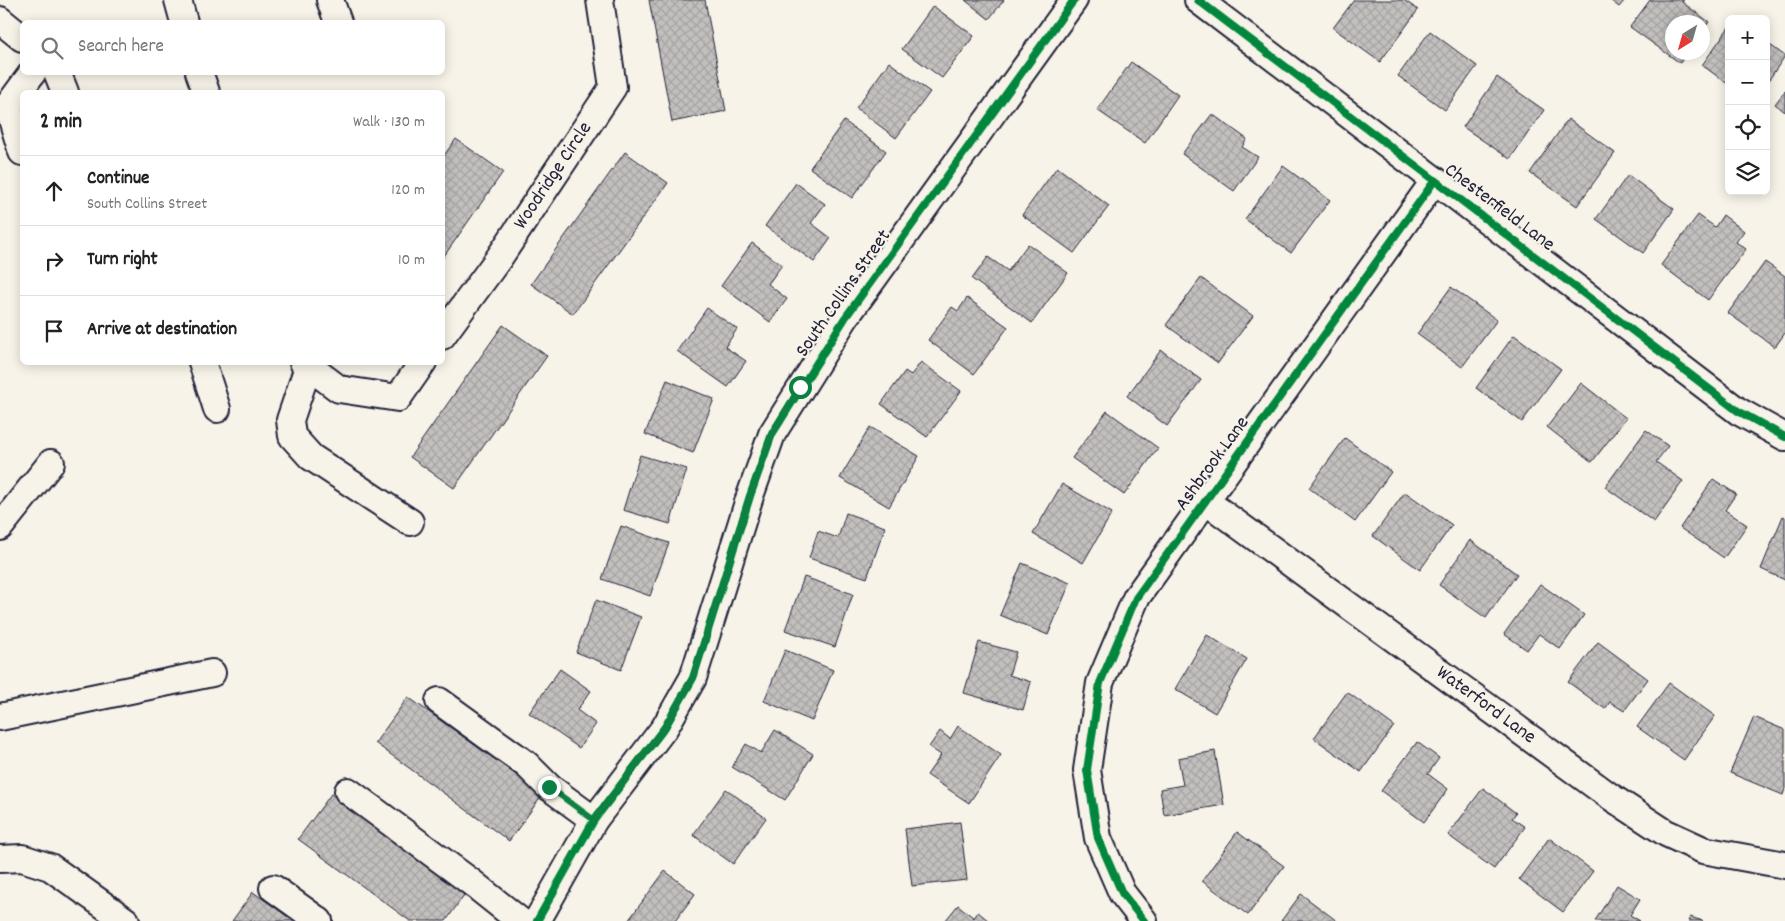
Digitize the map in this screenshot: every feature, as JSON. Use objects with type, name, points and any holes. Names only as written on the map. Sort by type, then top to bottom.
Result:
[{"type":"street","points":[[178,0],[183,20]]},
{"type":"street","points":[[330,0],[337,20]]},
{"type":"street","name":"Woodridge Circle","points":[[445,332],[499,258],[614,88],[600,0]]},
{"type":"street","name":"South Collins Street","points":[[537,921],[594,820],[665,727],[693,678],[750,496],[772,434],[846,318],[1074,0]]},
{"type":"street","name":"Chesterfield Lane","points":[[1198,0],[1738,411],[1785,438]]},
{"type":"street","points":[[0,20],[20,36]]},
{"type":"street","points":[[20,145],[8,106],[31,75]]},
{"type":"street","points":[[58,75],[64,90]]},
{"type":"street","points":[[201,75],[205,90]]},
{"type":"street","name":"Ashbrook Lane","points":[[1144,921],[1122,893],[1098,838],[1087,770],[1100,683],[1136,598],[1207,502],[1435,180]]},
{"type":"street","points":[[203,365],[217,409]]},
{"type":"street","points":[[410,522],[311,457],[292,436],[290,420],[306,365],[339,389],[398,398],[421,365]]},
{"type":"street","points":[[0,527],[51,463]]},
{"type":"street","name":"Waterford Lane","points":[[1207,502],[1608,796],[1666,833],[1703,850],[1785,865]]},
{"type":"street","points":[[0,718],[212,673]]},
{"type":"street","points":[[439,702],[526,764],[549,787],[594,820]]},
{"type":"street","points":[[348,791],[471,882],[520,921]]},
{"type":"street","points":[[0,859],[22,858],[50,867],[126,920]]},
{"type":"street","points":[[273,888],[319,921]]},
{"type":"building","points":[[649,0],[705,0],[726,111],[672,122]]},
{"type":"building","points":[[965,0],[1004,0],[989,19]]},
{"type":"building","points":[[1354,0],[1404,0],[1418,10],[1380,62],[1333,28]]},
{"type":"building","points":[[1610,0],[1625,0],[1619,7]]},
{"type":"building","points":[[1650,0],[1684,0],[1682,2],[1700,15],[1665,15],[1665,52],[1630,27]]},
{"type":"building","points":[[933,6],[974,36],[942,78],[902,49]]},
{"type":"building","points":[[1430,31],[1477,66],[1445,110],[1398,76]]},
{"type":"building","points":[[1725,33],[1725,82],[1702,65],[1706,60],[1710,60],[1710,54]]},
{"type":"building","points":[[1770,45],[1785,56],[1770,78]]},
{"type":"building","points":[[889,62],[930,92],[896,138],[856,108]]},
{"type":"building","points":[[1131,62],[1178,95],[1145,143],[1097,110]]},
{"type":"building","points":[[1497,77],[1544,110],[1510,159],[1463,127]]},
{"type":"building","points":[[1785,91],[1785,112],[1775,104]]},
{"type":"building","points":[[1212,114],[1247,139],[1242,147],[1258,157],[1234,191],[1182,154]]},
{"type":"building","points":[[1568,119],[1615,153],[1577,206],[1530,173]]},
{"type":"building","points":[[844,121],[886,151],[852,198],[810,168]]},
{"type":"building","points":[[456,139],[503,172],[445,255],[445,154]]},
{"type":"building","points":[[625,152],[668,183],[573,314],[531,284]]},
{"type":"building","points":[[1283,166],[1330,200],[1291,253],[1245,219]]},
{"type":"building","points":[[1057,167],[1109,206],[1074,253],[1022,215]]},
{"type":"building","points":[[1628,175],[1674,209],[1643,253],[1596,219]]},
{"type":"building","points":[[796,183],[825,204],[811,223],[831,238],[814,262],[765,226]]},
{"type":"building","points":[[1698,215],[1715,227],[1723,215],[1744,231],[1736,242],[1746,249],[1708,300],[1661,265]]},
{"type":"building","points":[[752,243],[782,265],[768,284],[787,299],[770,322],[721,286]]},
{"type":"building","points":[[1028,244],[1068,273],[1032,323],[972,279],[988,257],[1008,271]]},
{"type":"building","points":[[1765,262],[1785,276],[1785,333],[1775,347],[1728,313]]},
{"type":"building","points":[[1201,278],[1253,316],[1218,363],[1166,325]]},
{"type":"building","points":[[1451,287],[1497,320],[1462,367],[1417,334]]},
{"type":"building","points":[[967,298],[1008,327],[974,374],[928,340],[952,307],[958,311]]},
{"type":"building","points":[[707,308],[737,329],[725,347],[746,361],[728,387],[677,351]]},
{"type":"building","points":[[503,325],[547,356],[454,488],[410,457]]},
{"type":"building","points":[[1514,335],[1561,369],[1522,422],[1476,388]]},
{"type":"building","points":[[1161,350],[1201,380],[1167,426],[1127,396]]},
{"type":"building","points":[[921,362],[961,391],[927,437],[881,404],[905,371],[911,375]]},
{"type":"building","points":[[667,380],[714,399],[693,453],[645,434]]},
{"type":"building","points":[[1581,383],[1626,418],[1592,462],[1547,427]]},
{"type":"building","points":[[1107,411],[1158,448],[1124,495],[1072,458]]},
{"type":"building","points":[[870,427],[919,456],[889,507],[840,478]]},
{"type":"building","points":[[1646,430],[1668,446],[1656,462],[1683,481],[1654,522],[1605,487]]},
{"type":"building","points":[[1345,438],[1391,472],[1355,522],[1309,488]]},
{"type":"building","points":[[640,455],[687,469],[670,524],[623,510]]},
{"type":"building","points":[[1713,479],[1736,494],[1725,510],[1747,525],[1724,558],[1680,528]]},
{"type":"building","points":[[1062,484],[1112,513],[1083,563],[1033,534]]},
{"type":"building","points":[[1405,492],[1452,525],[1420,570],[1373,536]]},
{"type":"building","points":[[846,513],[885,527],[867,578],[809,558],[818,531],[838,538]]},
{"type":"building","points":[[1783,516],[1785,517],[1785,580],[1761,569]]},
{"type":"building","points":[[621,526],[669,543],[650,596],[602,579]]},
{"type":"building","points":[[1470,540],[1517,574],[1486,618],[1439,585]]},
{"type":"building","points":[[1022,563],[1070,583],[1048,635],[1000,615]]},
{"type":"building","points":[[804,577],[853,594],[835,647],[785,630]]},
{"type":"building","points":[[1540,584],[1584,615],[1560,649],[1539,634],[1527,650],[1504,634]]},
{"type":"building","points":[[596,600],[641,617],[621,670],[576,652]]},
{"type":"building","points":[[1207,635],[1247,659],[1215,713],[1175,689]]},
{"type":"building","points":[[979,642],[1016,652],[1009,675],[1031,682],[1023,710],[964,693]]},
{"type":"building","points":[[1598,642],[1648,679],[1624,711],[1610,702],[1605,709],[1568,682]]},
{"type":"building","points":[[785,650],[833,670],[812,721],[764,701]]},
{"type":"building","points":[[560,669],[591,691],[577,710],[596,724],[579,748],[529,713]]},
{"type":"building","points":[[1669,683],[1715,716],[1684,760],[1637,727]]},
{"type":"building","points":[[1347,692],[1394,726],[1361,772],[1314,738]]},
{"type":"building","points":[[408,697],[543,794],[509,841],[375,743]]},
{"type":"building","points":[[1754,717],[1785,730],[1785,789],[1783,795],[1730,773]]},
{"type":"building","points":[[958,726],[1001,755],[969,803],[927,775],[941,755],[929,747],[940,731],[950,739]]},
{"type":"building","points":[[775,730],[813,754],[785,800],[732,767],[746,744],[761,753]]},
{"type":"building","points":[[1417,742],[1439,758],[1428,774],[1448,789],[1424,822],[1381,791]]},
{"type":"building","points":[[1215,751],[1224,805],[1164,815],[1160,789],[1183,785],[1178,758]]},
{"type":"building","points":[[1483,788],[1516,813],[1512,818],[1525,827],[1494,869],[1448,835]]},
{"type":"building","points":[[726,789],[766,818],[733,864],[693,835]]},
{"type":"building","points":[[331,794],[466,892],[446,921],[410,921],[298,839]]},
{"type":"building","points":[[960,822],[967,880],[912,886],[905,829]]},
{"type":"building","points":[[1237,832],[1284,866],[1248,915],[1202,881]]},
{"type":"building","points":[[1549,838],[1593,871],[1563,912],[1519,879]]},
{"type":"building","points":[[665,871],[695,894],[675,921],[628,921]]},
{"type":"building","points":[[1617,885],[1640,899],[1630,915],[1640,921],[1595,921]]},
{"type":"building","points":[[253,892],[294,921],[232,921]]},
{"type":"building","points":[[1301,894],[1337,921],[1281,921]]},
{"type":"building","points":[[958,905],[974,918],[978,912],[989,921],[945,921]]},
{"type":"building","points":[[1690,917],[1703,921],[1688,921]]},
{"type":"cycle path","points":[[537,921],[594,820],[665,727],[693,678],[750,496],[772,434],[845,318],[1074,0]]},
{"type":"cycle path","points":[[1198,0],[1738,411],[1785,437]]},
{"type":"cycle path","points":[[1144,921],[1122,893],[1098,838],[1087,770],[1100,683],[1136,598],[1435,180]]},
{"type":"route","points":[[549,787],[594,820],[665,727],[693,678],[750,496],[772,434],[800,387]]}]
